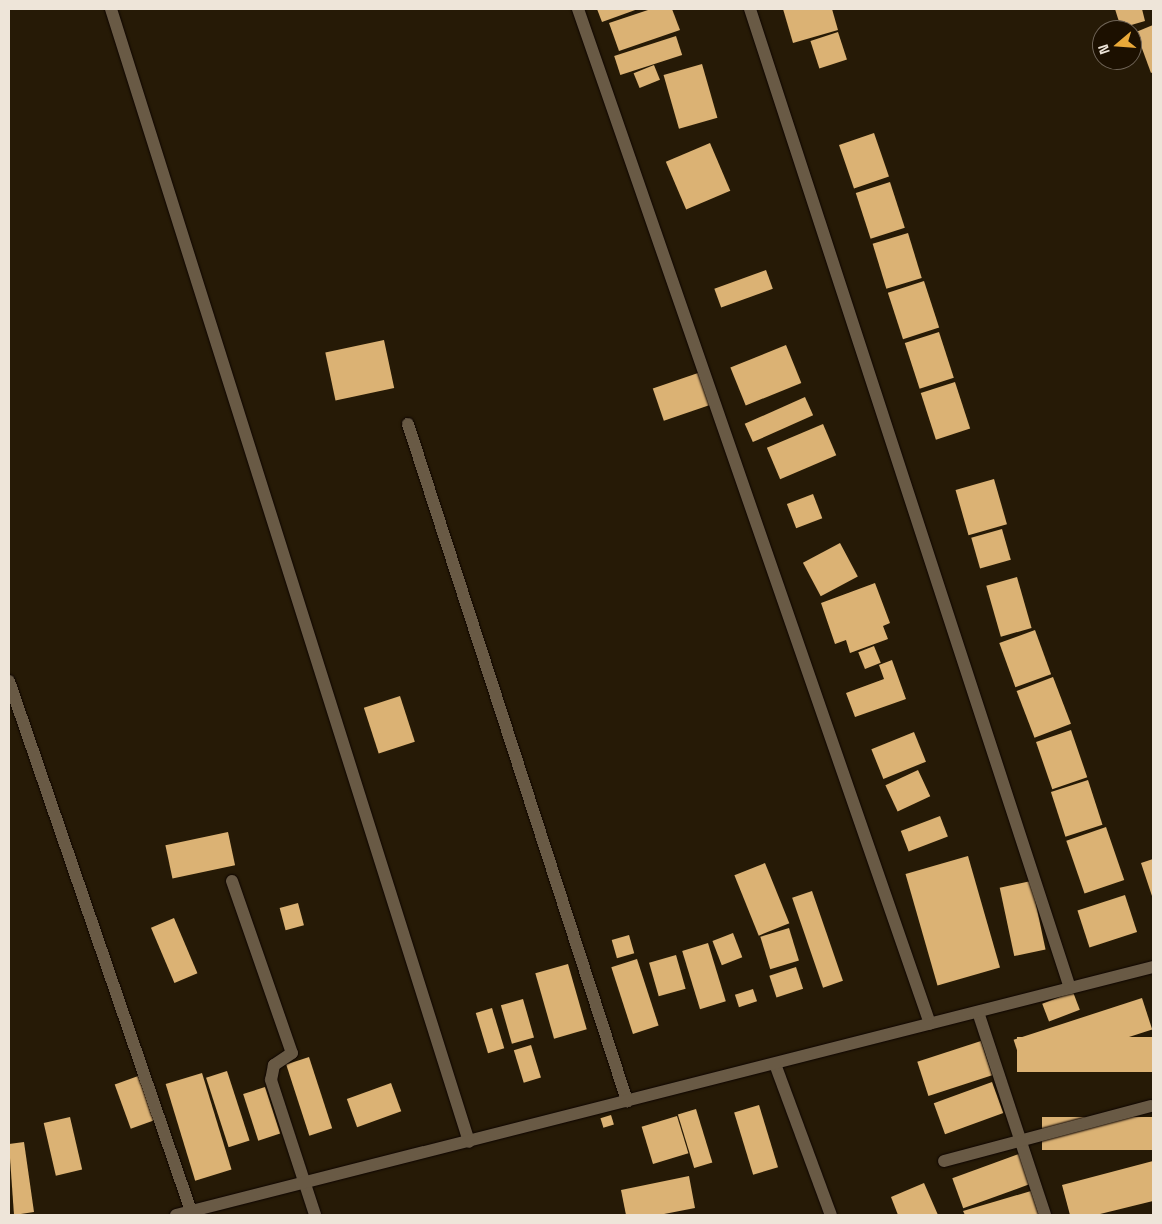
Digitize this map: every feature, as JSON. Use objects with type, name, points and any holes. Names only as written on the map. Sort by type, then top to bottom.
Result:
[{"type":"street","points":[[111,9],[469,1142]]},
{"type":"street","points":[[578,9],[930,1024]]},
{"type":"street","points":[[750,9],[1070,988]]},
{"type":"street","points":[[408,424],[628,1101]]},
{"type":"street","points":[[9,681],[191,1211]]},
{"type":"street","points":[[232,880],[292,1053],[274,1065],[271,1080],[315,1215]]},
{"type":"street","points":[[176,1215],[1153,967]]},
{"type":"street","points":[[978,1012],[1045,1215]]},
{"type":"street","points":[[775,1064],[830,1215]]},
{"type":"street","points":[[944,1161],[1151,1106]]},
{"type":"building","points":[[597,9],[638,9],[602,22]]},
{"type":"building","points":[[651,9],[672,9],[680,30],[619,51],[609,23]]},
{"type":"building","points":[[783,9],[832,9],[838,30],[793,43]]},
{"type":"building","points":[[1115,9],[1142,9],[1145,21],[1142,22],[1142,20],[1118,20]]},
{"type":"building","points":[[1153,25],[1153,72],[1151,73],[1142,48],[1142,30]]},
{"type":"building","points":[[838,32],[847,60],[819,69],[810,41]]},
{"type":"building","points":[[676,36],[682,55],[620,75],[614,56]]},
{"type":"building","points":[[702,64],[717,118],[679,129],[664,75]]},
{"type":"building","points":[[654,65],[660,80],[640,88],[634,73]]},
{"type":"building","points":[[874,133],[889,176],[854,189],[839,145]]},
{"type":"building","points":[[710,143],[730,191],[686,210],[666,162]]},
{"type":"building","points":[[890,182],[905,228],[871,239],[856,193]]},
{"type":"building","points":[[908,233],[922,278],[886,289],[873,244]]},
{"type":"building","points":[[766,270],[773,289],[721,308],[714,289]]},
{"type":"building","points":[[924,281],[939,328],[903,339],[888,293]]},
{"type":"building","points":[[939,332],[954,378],[920,389],[905,343]]},
{"type":"building","points":[[384,340],[394,388],[335,400],[325,352]]},
{"type":"building","points":[[786,345],[801,383],[746,405],[730,367]]},
{"type":"building","points":[[701,372],[712,404],[664,421],[653,389]]},
{"type":"building","points":[[955,382],[970,429],[936,440],[921,393]]},
{"type":"building","points":[[805,397],[813,415],[753,442],[745,424]]},
{"type":"building","points":[[823,424],[836,455],[780,479],[767,448]]},
{"type":"building","points":[[994,479],[1007,524],[969,535],[956,490]]},
{"type":"building","points":[[813,494],[822,518],[796,528],[787,504]]},
{"type":"building","points":[[1002,529],[1011,560],[980,569],[971,538]]},
{"type":"building","points":[[840,543],[858,577],[821,596],[803,563]]},
{"type":"building","points":[[1017,577],[1032,628],[1001,637],[986,586]]},
{"type":"building","points":[[875,583],[890,623],[883,626],[888,639],[850,653],[846,640],[835,644],[821,603]]},
{"type":"building","points":[[1035,630],[1051,674],[1015,687],[999,643]]},
{"type":"building","points":[[874,646],[881,663],[865,669],[858,652]]},
{"type":"building","points":[[892,660],[906,699],[855,717],[846,693],[884,679],[879,665]]},
{"type":"building","points":[[1053,677],[1071,724],[1035,738],[1017,691]]},
{"type":"building","points":[[400,696],[415,742],[379,753],[364,708]]},
{"type":"building","points":[[1071,730],[1087,777],[1052,789],[1036,742]]},
{"type":"building","points":[[914,732],[926,762],[883,779],[871,749]]},
{"type":"building","points":[[918,770],[930,796],[898,811],[885,785]]},
{"type":"building","points":[[1088,780],[1103,825],[1065,837],[1051,792]]},
{"type":"building","points":[[940,816],[948,837],[909,852],[901,831]]},
{"type":"building","points":[[1106,827],[1124,880],[1085,894],[1066,841]]},
{"type":"building","points":[[228,832],[235,865],[172,879],[165,845]]},
{"type":"building","points":[[968,856],[1000,968],[937,985],[906,874]]},
{"type":"building","points":[[1153,859],[1153,899],[1141,863]]},
{"type":"building","points":[[765,863],[789,923],[759,936],[734,875]]},
{"type":"building","points":[[1031,881],[1046,949],[1014,956],[1000,888]]},
{"type":"building","points":[[812,891],[843,981],[823,988],[792,898]]},
{"type":"building","points":[[1125,895],[1137,932],[1089,948],[1077,910]]},
{"type":"building","points":[[298,903],[304,925],[286,930],[280,908]]},
{"type":"building","points":[[174,918],[197,973],[174,983],[151,928]]},
{"type":"building","points":[[789,928],[799,961],[770,969],[760,937]]},
{"type":"building","points":[[733,933],[742,957],[722,965],[712,941]]},
{"type":"building","points":[[629,935],[634,953],[617,958],[612,940]]},
{"type":"building","points":[[708,943],[726,1001],[700,1009],[682,951]]},
{"type":"building","points":[[676,955],[686,989],[659,996],[649,963]]},
{"type":"building","points":[[637,959],[659,1026],[633,1034],[611,967]]},
{"type":"building","points":[[568,964],[587,1029],[554,1039],[535,973]]},
{"type":"building","points":[[796,967],[803,989],[776,998],[769,976]]},
{"type":"building","points":[[753,989],[757,1001],[739,1007],[735,995]]},
{"type":"building","points":[[1073,992],[1080,1010],[1049,1022],[1042,1004]]},
{"type":"building","points":[[1142,998],[1152,1029],[1024,1071],[1014,1040]]},
{"type":"building","points":[[523,999],[534,1037],[512,1044],[501,1005]]},
{"type":"building","points":[[492,1008],[504,1048],[488,1053],[476,1013]]},
{"type":"building","points":[[1017,1037],[1153,1037],[1153,1072],[1017,1072]]},
{"type":"building","points":[[981,1041],[992,1075],[928,1096],[917,1062]]},
{"type":"building","points":[[531,1045],[541,1078],[524,1083],[514,1050]]},
{"type":"building","points":[[309,1057],[332,1128],[309,1136],[286,1064]]},
{"type":"building","points":[[227,1071],[250,1140],[229,1147],[206,1078]]},
{"type":"building","points":[[202,1073],[232,1170],[195,1181],[166,1084]]},
{"type":"building","points":[[141,1075],[157,1119],[131,1129],[115,1085]]},
{"type":"building","points":[[992,1082],[1003,1113],[945,1134],[934,1103]]},
{"type":"building","points":[[391,1083],[401,1111],[357,1127],[347,1099]]},
{"type":"building","points":[[265,1087],[280,1134],[258,1141],[243,1094]]},
{"type":"building","points":[[759,1105],[778,1167],[753,1175],[734,1113]]},
{"type":"building","points":[[696,1109],[712,1163],[694,1168],[678,1115]]},
{"type":"building","points":[[611,1115],[614,1125],[603,1128],[600,1118]]},
{"type":"building","points":[[677,1116],[688,1153],[653,1164],[642,1127]]},
{"type":"building","points":[[70,1117],[82,1170],[56,1176],[44,1123]]},
{"type":"building","points":[[1042,1117],[1153,1117],[1153,1150],[1042,1150]]},
{"type":"building","points":[[24,1142],[34,1212],[14,1215],[9,1144]]},
{"type":"building","points":[[1019,1154],[1030,1184],[963,1208],[952,1178]]},
{"type":"building","points":[[1153,1161],[1153,1201],[1096,1215],[1070,1215],[1062,1185]]},
{"type":"building","points":[[689,1176],[695,1208],[659,1215],[626,1215],[621,1190]]},
{"type":"building","points":[[924,1183],[938,1215],[898,1215],[891,1197]]},
{"type":"building","points":[[1031,1191],[1039,1215],[965,1215],[963,1211]]}]
